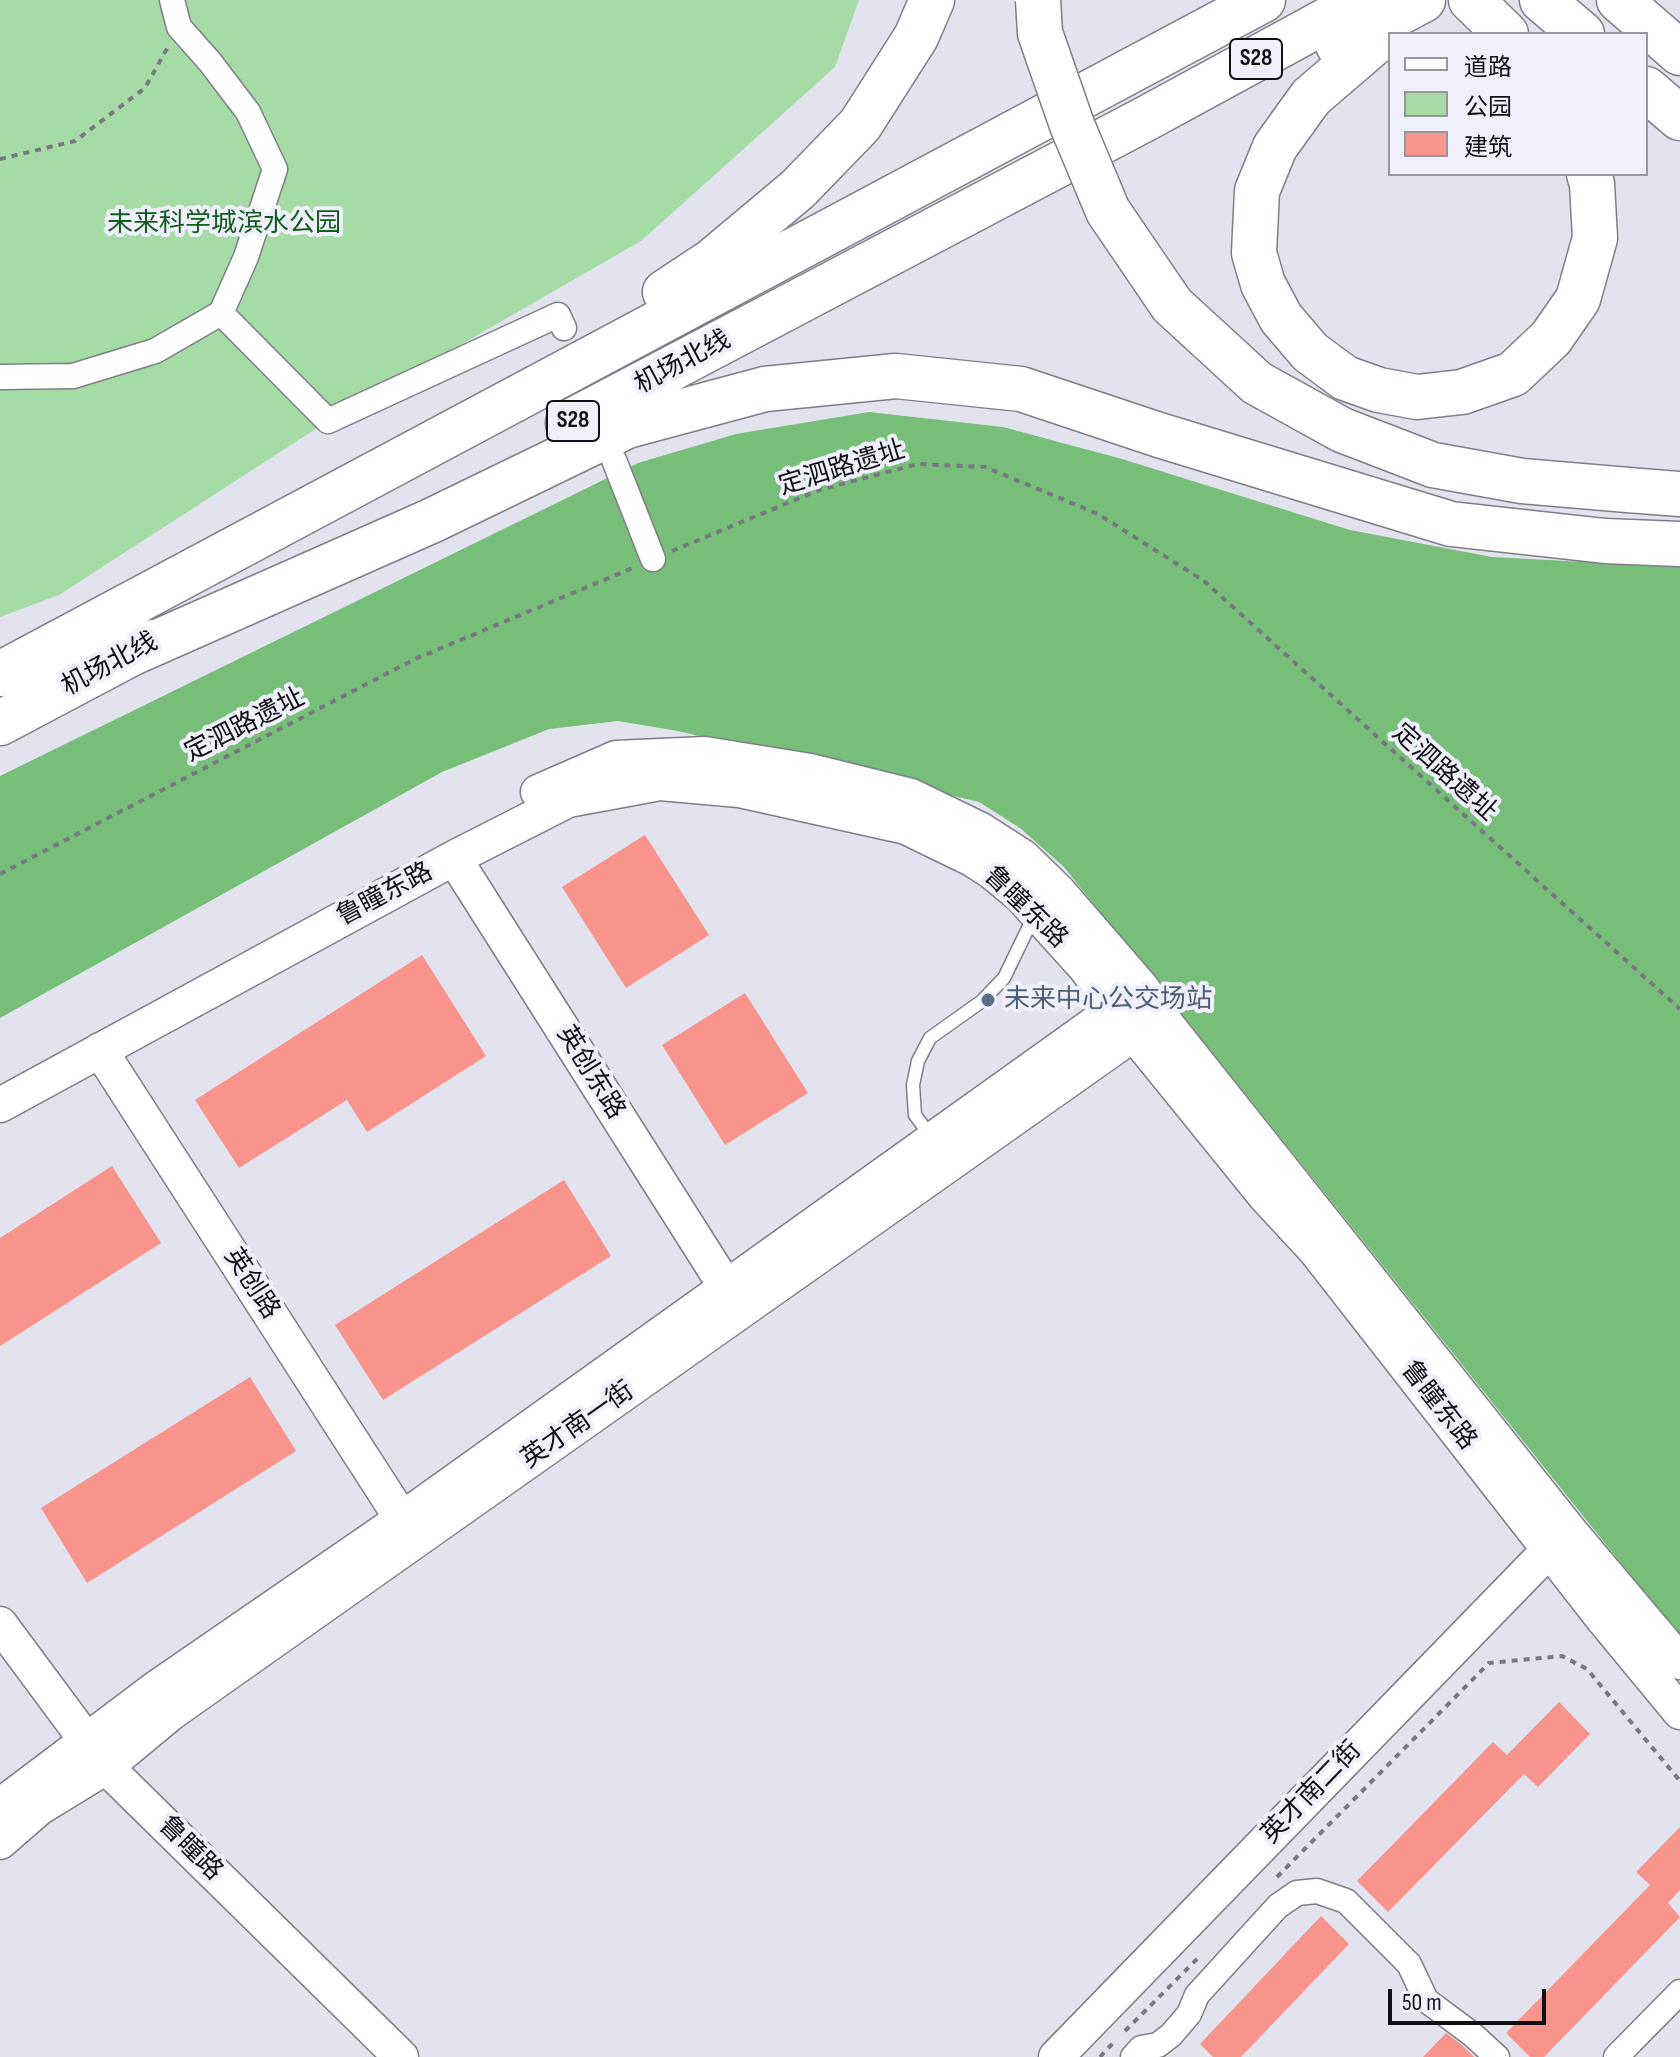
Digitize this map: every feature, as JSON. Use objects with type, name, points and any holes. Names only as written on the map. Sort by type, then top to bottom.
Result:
[{"type":"highway","points":[[444,438],[712,261],[798,189],[860,125],[916,37],[932,0]]},
{"type":"highway","points":[[1038,0],[1040,33],[1072,125],[1108,211],[1172,305],[1257,383],[1342,430],[1433,465],[1522,481],[1680,494]]},
{"type":"highway","name":"机场北线","points":[[0,674],[1263,0]]},
{"type":"highway","name":"机场北线","points":[[0,723],[1155,128],[1364,0]]},
{"type":"highway","points":[[620,443],[1155,128],[1424,0]]},
{"type":"highway","points":[[1424,0],[1311,97],[1275,147],[1257,191],[1254,253],[1263,284],[1281,318],[1310,352],[1345,378],[1379,390],[1417,397],[1462,392],[1513,374],[1551,338],[1578,299],[1595,238],[1590,176]]},
{"type":"highway","points":[[1471,0],[1504,32]]},
{"type":"highway","points":[[1542,0],[1580,32]]},
{"type":"highway","points":[[1619,0],[1680,53]]},
{"type":"highway","points":[[1648,91],[1680,118]]},
{"type":"highway","points":[[128,655],[431,521],[620,443],[765,389],[896,376],[1021,389],[1159,435],[1451,524],[1605,541],[1680,544]]},
{"type":"main road","name":"鲁瞳东路","points":[[0,1080],[515,804],[616,758],[705,754],[810,771],[911,796],[981,830],[1023,857],[1059,892],[1138,1012],[1562,1542],[1680,1712]]},
{"type":"main road","name":"鲁瞳东路","points":[[0,1105],[454,858],[568,800],[660,783],[739,790],[906,827],[992,872],[1021,896],[1085,967],[1138,1012]]},
{"type":"main road","name":"英创东路","points":[[454,858],[726,1287]]},
{"type":"main road","name":"英才南一街","points":[[0,1842],[97,1754],[155,1689],[402,1519],[934,1140],[1138,1012]]},
{"type":"main road","name":"英才南一街","points":[[0,1806],[171,1713],[1138,1012]]},
{"type":"main road","name":"英创路","points":[[100,1050],[402,1519]]},
{"type":"main road","name":"鲁瞳东路","points":[[1562,1542],[1680,1662]]},
{"type":"main road","name":"英才南二街","points":[[1056,2057],[1562,1542]]},
{"type":"main road","name":"鲁瞳路","points":[[0,1624],[97,1754],[401,2057]]},
{"type":"street","points":[[0,377],[73,376],[155,351],[221,313],[246,257],[275,169],[248,112],[179,27],[172,0]]},
{"type":"street","points":[[221,313],[328,421],[558,315],[564,328]]},
{"type":"street","points":[[620,443],[653,559]]},
{"type":"street","points":[[1133,2057],[1141,2048],[1158,2045],[1171,2035],[1189,2014],[1197,1995],[1278,1906],[1297,1893],[1317,1891],[1346,1901],[1409,1964],[1426,2000],[1497,2057]]},
{"type":"street","points":[[1616,2057],[1680,1992]]},
{"type":"lane","points":[[934,1140],[915,1115],[913,1085],[918,1061],[930,1038],[982,1001],[1004,978],[1036,913]]},
{"type":"path","points":[[0,159],[75,141],[145,88],[179,27]]},
{"type":"path","name":"定泗路遗址","points":[[0,874],[415,659],[819,490],[918,464],[985,467],[1098,514],[1204,581],[1680,1009]]},
{"type":"path","points":[[1278,1877],[1489,1663],[1562,1656],[1587,1669],[1680,1781]]},
{"type":"path","points":[[1100,2057],[1211,1944]]},
{"type":"green space","name":"未来科学城滨水公园","points":[[0,0],[859,0],[835,67],[641,241],[328,421],[59,595],[0,617]]},
{"type":"green space","points":[[869,412],[1003,427],[1122,459],[1350,530],[1492,557],[1680,567],[1680,1637],[1064,867],[1020,828],[979,802],[678,731],[618,721],[549,729],[442,772],[0,1018],[0,776],[638,463],[736,434]]},
{"type":"building","points":[[645,835],[709,935],[626,988],[562,887]]},
{"type":"building","points":[[422,955],[486,1056],[367,1132],[347,1100],[239,1168],[195,1100]]},
{"type":"building","points":[[745,993],[808,1093],[725,1145],[662,1045]]},
{"type":"building","points":[[112,1166],[161,1243],[0,1346],[0,1238]]},
{"type":"building","points":[[564,1180],[611,1256],[383,1400],[335,1325]]},
{"type":"building","points":[[250,1377],[296,1451],[87,1583],[41,1508]]},
{"type":"building","points":[[1559,1702],[1590,1734],[1538,1787],[1524,1774],[1388,1912],[1357,1881],[1493,1742],[1507,1755]]},
{"type":"building","points":[[1680,1827],[1680,1890],[1668,1903],[1680,1917],[1544,2057],[1530,2057],[1506,2033],[1650,1885],[1636,1872]]},
{"type":"building","points":[[1321,1916],[1349,1944],[1241,2057],[1213,2057],[1200,2044]]},
{"type":"building","points":[[1446,2033],[1461,2044],[1474,2057],[1423,2057]]},
{"type":"place","name":"未来中心公交场站","points":[[988,1000]]}]
